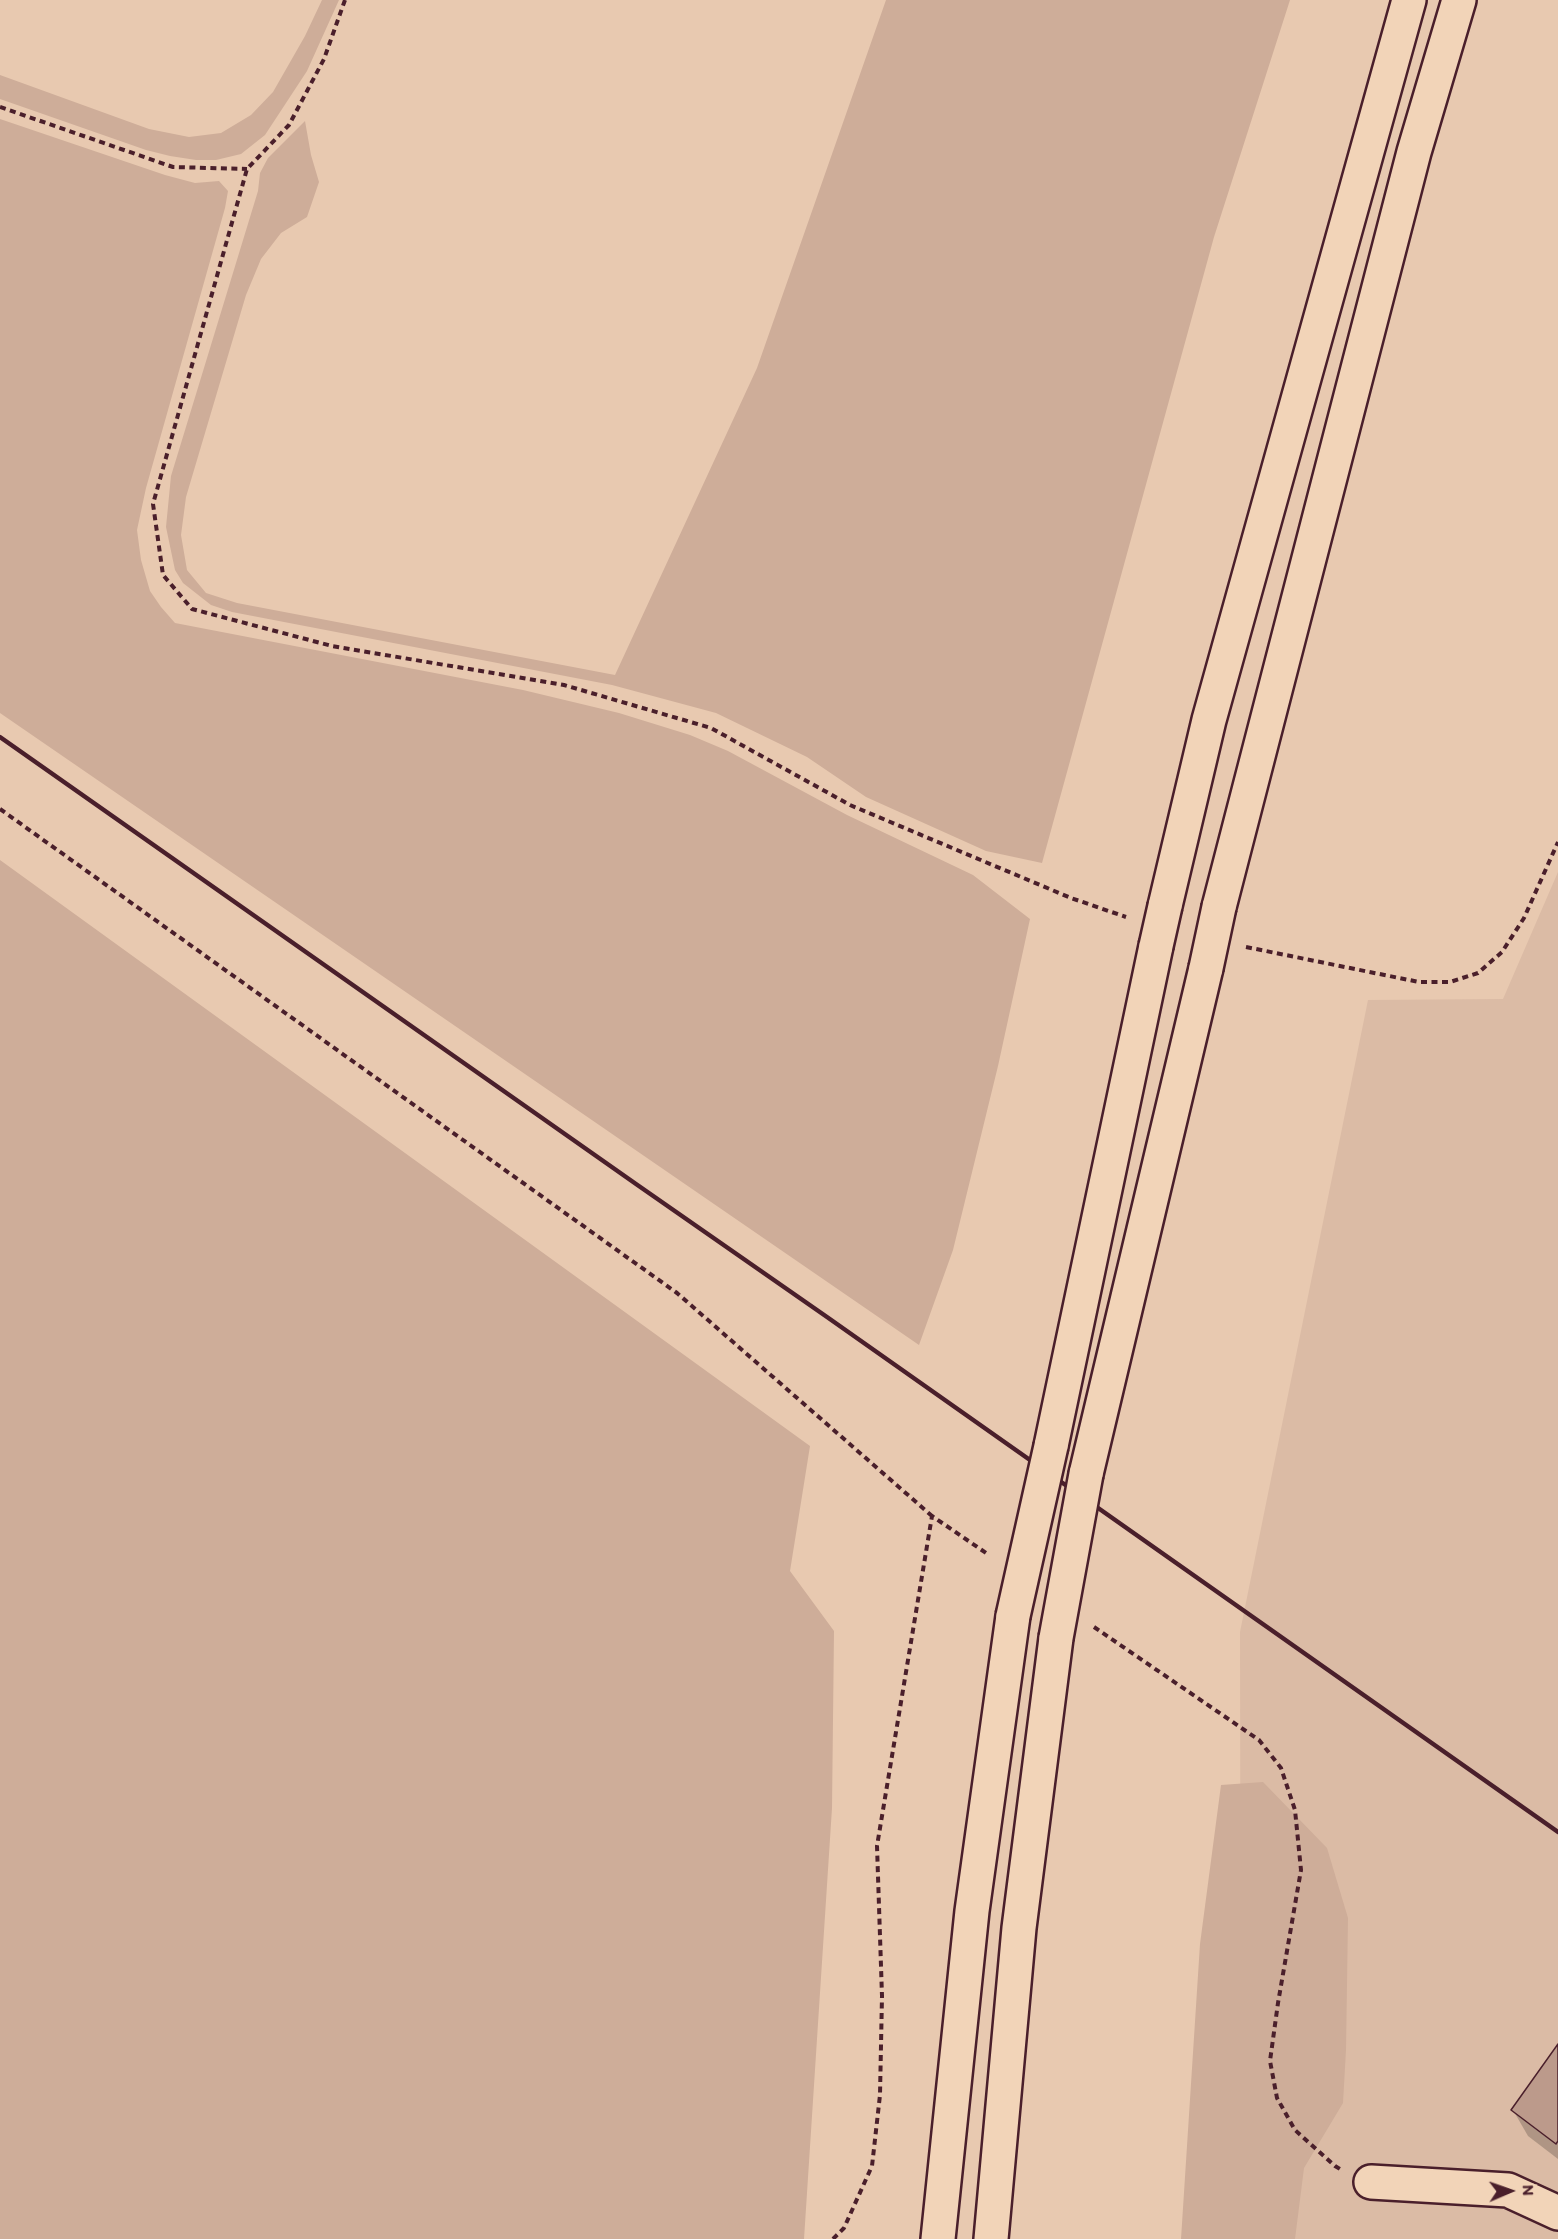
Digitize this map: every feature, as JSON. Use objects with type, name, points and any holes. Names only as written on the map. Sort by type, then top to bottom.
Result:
[{"type":"main road","points":[[938,2239],[972,1911],[1012,1617],[1051,1446],[1156,946],[1209,720],[1409,0]]},
{"type":"main road","points":[[991,2239],[1019,1928],[1056,1638],[1086,1474],[1219,907],[1414,152],[1459,0]]},
{"type":"main road","points":[[1371,2182],[1508,2190],[1558,2213]]},
{"type":"path","points":[[345,0],[324,59],[289,125],[247,169],[153,504],[162,575],[192,609],[332,646],[564,685],[711,728],[850,805],[1071,898],[1132,920]]},
{"type":"path","points":[[0,107],[173,167],[247,169]]},
{"type":"path","points":[[0,809],[677,1293],[932,1516]]},
{"type":"path","points":[[1242,947],[1419,982],[1450,982],[1478,973],[1502,952],[1524,918],[1558,842]]},
{"type":"shaded area","points":[[322,0],[339,0],[307,71],[265,135],[241,154],[216,160],[170,156],[146,150],[0,99],[0,75],[149,129],[189,137],[221,133],[251,115],[273,92],[305,36]]},
{"type":"shaded area","points":[[886,0],[1290,0],[1214,237],[1042,863],[986,851],[866,797],[807,757],[716,713],[612,685],[232,612],[211,605],[183,583],[175,570],[166,527],[171,476],[258,191],[260,173],[268,158],[305,121],[319,182],[307,217],[281,233],[261,259],[246,295],[186,497],[181,535],[187,570],[206,593],[237,603],[615,675],[757,368]]},
{"type":"shaded area","points":[[0,119],[165,175],[195,183],[219,181],[228,191],[146,488],[137,530],[141,560],[150,591],[175,623],[523,690],[619,713],[690,735],[728,751],[847,815],[973,875],[1030,919],[998,1066],[953,1250],[919,1345],[0,713]]},
{"type":"shaded area","points":[[0,860],[810,1446],[790,1571],[834,1631],[832,1808],[804,2239],[0,2239]]},
{"type":"shaded area","points":[[1558,872],[1558,2239],[1241,2239],[1240,1632],[1368,1000],[1503,999]]},
{"type":"shaded area","points":[[1263,1782],[1327,1848],[1348,1918],[1343,2103],[1304,2168],[1295,2239],[1181,2239],[1200,1944],[1221,1785]]},
{"type":"building","points":[[1558,2044],[1558,2141],[1556,2144],[1511,2110]]},
{"type":"railway","points":[[0,737],[1558,1832]]}]
